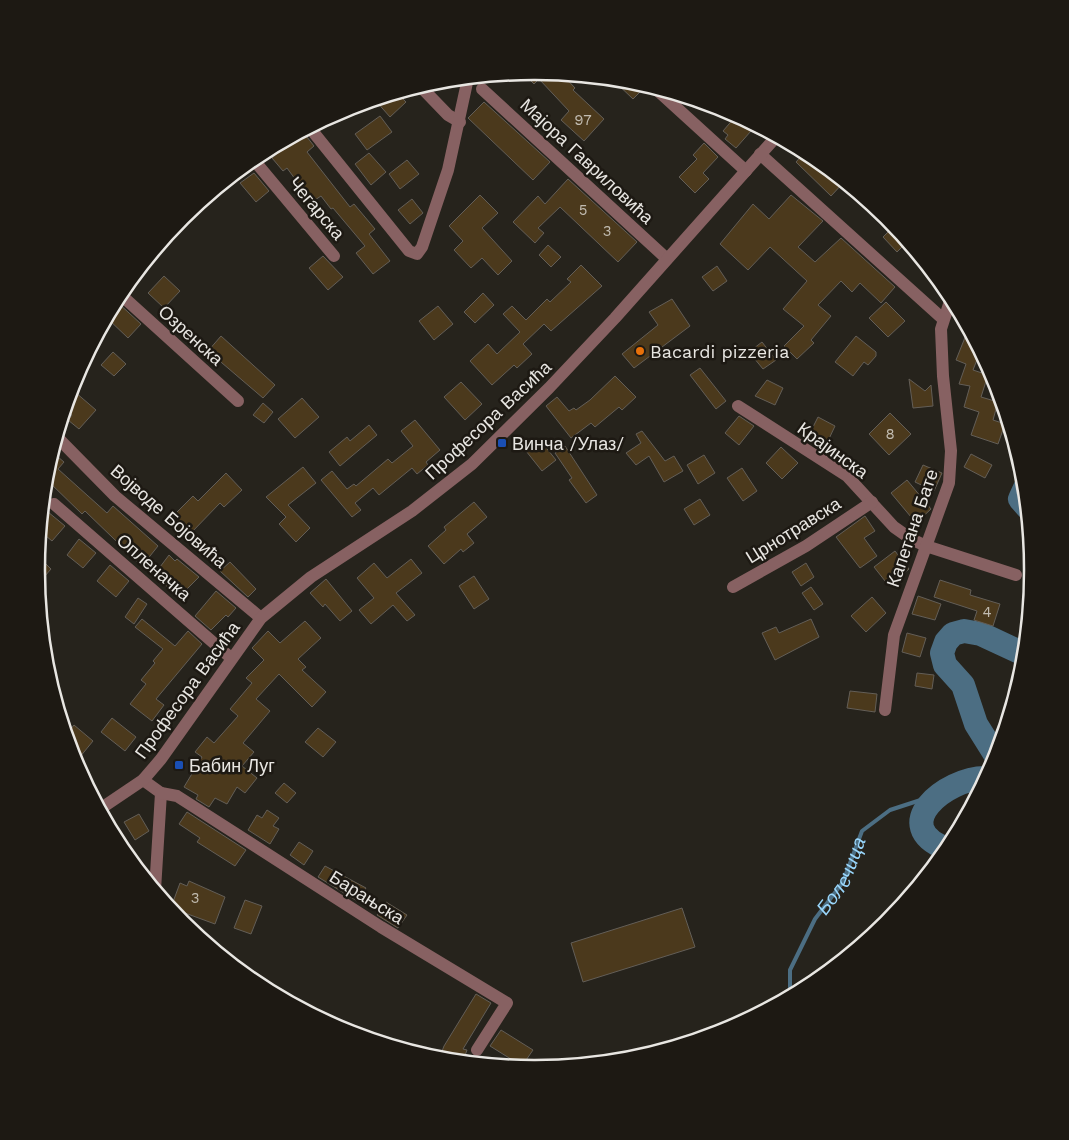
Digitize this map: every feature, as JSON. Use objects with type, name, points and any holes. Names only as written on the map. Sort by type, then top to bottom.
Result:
[{"type":"street","points":[[314,133],[409,251],[415,254],[422,247],[448,170],[467,86]]},
{"type":"street","name":"Мајора Гавриловића","points":[[482,89],[667,259]]},
{"type":"street","points":[[427,93],[448,114],[460,122]]},
{"type":"street","points":[[667,99],[746,171]]},
{"type":"street","name":"Професора Васића","points":[[105,805],[143,780],[177,739],[231,658],[261,618],[311,577],[420,506],[472,464],[549,388],[771,142]]},
{"type":"street","points":[[760,154],[943,319]]},
{"type":"street","name":"Чегарска","points":[[259,166],[334,256]]},
{"type":"street","name":"Озренска","points":[[126,300],[238,401]]},
{"type":"street","name":"Капетана Бате","points":[[885,710],[894,635],[949,483],[951,467],[943,376],[943,319],[947,307]]},
{"type":"street","name":"Крајинска","points":[[738,406],[847,476],[894,527],[911,539],[926,546],[1016,576]]},
{"type":"street","name":"Војводе Бојовића","points":[[62,442],[115,496],[261,618]]},
{"type":"street","name":"Црнотравска","points":[[733,588],[806,546],[872,502]]},
{"type":"street","name":"Опленачка","points":[[54,504],[231,658]]},
{"type":"street","points":[[143,780],[161,793],[156,880]]},
{"type":"street","name":"Барањска","points":[[161,793],[177,796],[381,927],[507,1003],[477,1050]]},
{"type":"building","points":[[540,80],[570,82],[575,88],[573,90],[604,119],[584,141],[561,120],[569,111]]},
{"type":"building","points":[[622,89],[640,92],[633,99]]},
{"type":"building","points":[[403,99],[406,102],[390,117],[380,105]]},
{"type":"building","points":[[484,102],[550,162],[533,180],[468,118]]},
{"type":"building","points":[[380,116],[392,132],[367,150],[355,134]]},
{"type":"building","points":[[731,122],[751,131],[736,148],[725,139],[728,135],[723,131]]},
{"type":"building","points":[[307,137],[314,146],[307,152],[350,207],[354,204],[375,229],[369,234],[390,261],[373,274],[356,253],[365,246],[333,208],[331,209],[321,196],[312,202],[287,168],[283,171],[272,158]]},
{"type":"building","points":[[704,143],[718,157],[703,173],[709,179],[695,193],[679,177],[697,159],[693,155]]},
{"type":"building","points":[[369,153],[386,172],[371,185],[355,164]]},
{"type":"building","points":[[799,159],[839,188],[831,196],[796,162]]},
{"type":"building","points":[[407,160],[419,174],[400,189],[389,174]]},
{"type":"building","points":[[254,173],[269,191],[256,202],[240,183]]},
{"type":"building","points":[[568,179],[637,242],[618,262],[560,207],[538,228],[544,233],[535,243],[513,222],[538,196],[545,204]]},
{"type":"building","points":[[480,195],[498,213],[482,228],[512,261],[498,275],[482,258],[471,268],[454,250],[463,241],[449,226]]},
{"type":"building","points":[[791,195],[823,221],[798,247],[815,262],[841,238],[895,287],[881,303],[860,283],[852,292],[841,281],[818,305],[831,316],[811,340],[814,343],[797,359],[784,346],[804,326],[783,309],[807,281],[770,247],[748,270],[720,244],[753,204],[769,219]]},
{"type":"building","points":[[412,199],[423,213],[410,224],[398,210]]},
{"type":"building","points":[[888,232],[903,246],[897,252],[883,237]]},
{"type":"building","points":[[548,245],[561,257],[551,267],[539,255]]},
{"type":"building","points":[[323,256],[343,277],[328,290],[309,268]]},
{"type":"building","points":[[581,265],[602,286],[551,331],[544,324],[523,344],[532,354],[517,368],[514,365],[492,385],[470,361],[488,344],[497,354],[520,332],[503,314],[512,306],[526,320],[547,299],[550,302],[571,282],[567,279]]},
{"type":"building","points":[[717,266],[727,281],[713,291],[702,277]]},
{"type":"building","points":[[164,276],[180,291],[164,308],[148,293]]},
{"type":"building","points":[[483,293],[494,305],[475,323],[464,312]]},
{"type":"building","points":[[672,299],[690,326],[634,368],[622,354],[658,325],[649,312]]},
{"type":"building","points":[[886,302],[905,321],[888,337],[869,318]]},
{"type":"building","points":[[122,306],[141,324],[128,338],[112,323]]},
{"type":"building","points":[[438,306],[453,324],[434,340],[419,321]]},
{"type":"building","points":[[221,336],[275,385],[263,398],[208,351]]},
{"type":"building","points":[[856,336],[876,352],[876,356],[868,365],[864,362],[853,376],[835,362]]},
{"type":"building","points":[[965,337],[977,360],[973,370],[983,373],[986,381],[981,397],[993,401],[996,408],[993,420],[1001,423],[1003,430],[998,444],[971,435],[979,412],[964,407],[970,386],[959,384],[966,364],[956,360]]},
{"type":"building","points":[[762,342],[776,360],[763,369],[749,352]]},
{"type":"building","points":[[113,352],[126,364],[114,376],[101,365]]},
{"type":"building","points":[[700,368],[726,401],[716,409],[690,375]]},
{"type":"building","points":[[615,376],[636,397],[622,410],[619,407],[595,427],[591,423],[571,438],[546,406],[557,397],[569,411],[574,408],[576,410],[590,400]]},
{"type":"building","points":[[909,379],[925,391],[931,385],[933,406],[913,408]]},
{"type":"building","points":[[767,380],[783,388],[775,405],[755,396]]},
{"type":"building","points":[[461,382],[482,404],[465,420],[444,397]]},
{"type":"building","points":[[78,394],[96,410],[79,429],[69,421],[72,415],[71,414]]},
{"type":"building","points":[[302,398],[319,417],[295,438],[278,419]]},
{"type":"building","points":[[263,403],[273,412],[264,423],[253,415]]},
{"type":"building","points":[[890,413],[911,434],[889,455],[869,434]]},
{"type":"building","points":[[739,416],[754,426],[739,445],[725,433]]},
{"type":"building","points":[[818,417],[835,426],[827,443],[809,435]]},
{"type":"building","points":[[415,420],[440,450],[426,462],[428,465],[417,474],[412,468],[379,495],[373,488],[355,503],[361,510],[352,517],[321,480],[332,471],[347,489],[354,484],[356,486],[388,459],[392,463],[413,446],[401,431]]},
{"type":"building","points":[[369,425],[377,435],[340,466],[329,452],[347,437],[350,441]]},
{"type":"building","points":[[642,431],[665,461],[674,456],[683,471],[664,482],[649,456],[636,465],[626,453],[641,443],[636,434]]},
{"type":"building","points":[[540,440],[556,460],[542,471],[526,451]]},
{"type":"building","points":[[565,446],[597,495],[586,503],[569,480],[572,478],[555,453]]},
{"type":"building","points":[[781,447],[798,463],[782,479],[766,463]]},
{"type":"building","points":[[971,454],[992,465],[985,478],[964,467]]},
{"type":"building","points":[[704,455],[715,473],[698,484],[687,465]]},
{"type":"building","points":[[58,457],[64,462],[58,469],[107,513],[113,506],[158,546],[142,566],[85,511],[82,514],[52,485]]},
{"type":"building","points":[[923,465],[942,473],[934,491],[915,482]]},
{"type":"building","points":[[303,467],[316,483],[288,505],[310,528],[296,542],[279,524],[286,517],[266,497]]},
{"type":"building","points":[[742,468],[757,491],[743,501],[727,478]]},
{"type":"building","points":[[226,473],[242,490],[224,507],[220,503],[191,533],[173,516],[193,496],[198,501]]},
{"type":"building","points":[[907,480],[931,509],[916,523],[891,493]]},
{"type":"building","points":[[700,499],[710,515],[694,525],[684,509]]},
{"type":"building","points":[[474,502],[487,517],[467,534],[474,543],[463,552],[461,549],[444,564],[428,546],[446,530],[444,527]]},
{"type":"building","points":[[48,512],[65,526],[52,541],[46,536]]},
{"type":"building","points":[[865,516],[875,531],[864,538],[877,556],[860,568],[836,537]]},
{"type":"building","points":[[79,539],[96,553],[83,568],[67,555]]},
{"type":"building","points":[[895,551],[909,569],[889,586],[874,567]]},
{"type":"building","points":[[169,555],[175,561],[177,559],[199,577],[179,597],[154,575]]},
{"type":"building","points":[[411,559],[422,573],[396,593],[415,615],[407,621],[393,605],[371,624],[359,610],[374,598],[357,578],[374,563],[387,578]]},
{"type":"building","points":[[230,562],[256,589],[248,597],[220,571]]},
{"type":"building","points":[[45,563],[51,569],[45,576]]},
{"type":"building","points":[[806,563],[814,577],[801,586],[792,572]]},
{"type":"building","points":[[110,565],[129,581],[116,597],[97,581]]},
{"type":"building","points":[[474,576],[489,599],[474,609],[459,586]]},
{"type":"building","points":[[326,579],[352,611],[340,621],[325,604],[323,607],[310,593]]},
{"type":"building","points":[[940,580],[971,590],[970,595],[1000,604],[993,626],[974,620],[977,611],[934,597]]},
{"type":"building","points":[[811,587],[823,604],[814,610],[802,593]]},
{"type":"building","points":[[216,591],[236,608],[211,630],[195,616]]},
{"type":"building","points":[[918,596],[941,604],[935,620],[912,614]]},
{"type":"building","points":[[872,597],[886,613],[866,632],[851,616]]},
{"type":"building","points":[[138,598],[147,604],[134,624],[125,617]]},
{"type":"building","points":[[142,619],[175,646],[188,631],[202,644],[156,699],[164,705],[152,721],[130,704],[146,684],[141,680],[155,663],[153,661],[163,649],[135,627]]},
{"type":"building","points":[[811,619],[819,637],[775,660],[762,633],[776,627],[779,633]]},
{"type":"building","points":[[305,621],[321,638],[298,659],[306,667],[302,670],[326,692],[312,707],[279,674],[256,699],[270,711],[243,743],[254,752],[242,766],[257,778],[245,793],[237,787],[227,804],[215,798],[209,807],[196,799],[198,795],[184,787],[202,757],[195,752],[207,737],[214,743],[238,716],[230,709],[252,683],[246,678],[264,660],[252,648],[268,631],[280,643]]},
{"type":"building","points":[[907,633],[926,638],[920,657],[902,652]]},
{"type":"building","points":[[917,673],[934,675],[932,689],[915,686]]},
{"type":"building","points":[[850,691],[877,694],[875,712],[847,708]]},
{"type":"building","points":[[112,718],[136,737],[125,751],[101,732]]},
{"type":"building","points":[[74,725],[93,741],[81,755],[71,728]]},
{"type":"building","points":[[318,728],[336,742],[323,757],[305,742]]},
{"type":"building","points":[[284,783],[296,793],[287,803],[275,793]]},
{"type":"building","points":[[267,810],[279,818],[273,826],[279,829],[270,844],[248,830],[257,815],[262,818]]},
{"type":"building","points":[[187,812],[246,850],[235,866],[197,842],[200,838],[179,824]]},
{"type":"building","points":[[139,814],[149,831],[135,840],[124,822]]},
{"type":"building","points":[[299,842],[313,851],[304,865],[290,855]]},
{"type":"building","points":[[325,866],[366,888],[357,901],[318,877]]},
{"type":"building","points":[[189,881],[225,897],[215,924],[185,913],[173,901],[180,883],[187,886]]},
{"type":"building","points":[[245,900],[262,906],[251,934],[234,928]]},
{"type":"building","points":[[386,902],[407,915],[398,928],[377,915]]},
{"type":"building","points":[[682,908],[695,947],[583,982],[571,943]]},
{"type":"building","points":[[476,994],[491,1003],[463,1049],[467,1050],[465,1054],[442,1051]]},
{"type":"building","points":[[501,1030],[533,1050],[526,1060],[510,1058],[490,1046]]},
{"type":"waterway","name":"Болечица","points":[[991,747],[976,724],[963,685],[945,665],[942,653],[946,642],[953,634],[964,631],[981,634],[1017,651]]},
{"type":"waterway","name":"Болечица","points":[[940,845],[930,839],[922,828],[922,816],[929,805],[940,794],[954,786],[977,779]]},
{"type":"waterway","name":"Болечица","points":[[790,987],[790,970],[815,919],[843,882],[862,831],[890,810],[936,795]]},
{"type":"place","name":"Bacardi pizzeria","points":[[640,351]]},
{"type":"place","name":"Винча /Улаз/","points":[[502,443]]},
{"type":"place","name":"Бабин Луг","points":[[179,765]]}]
